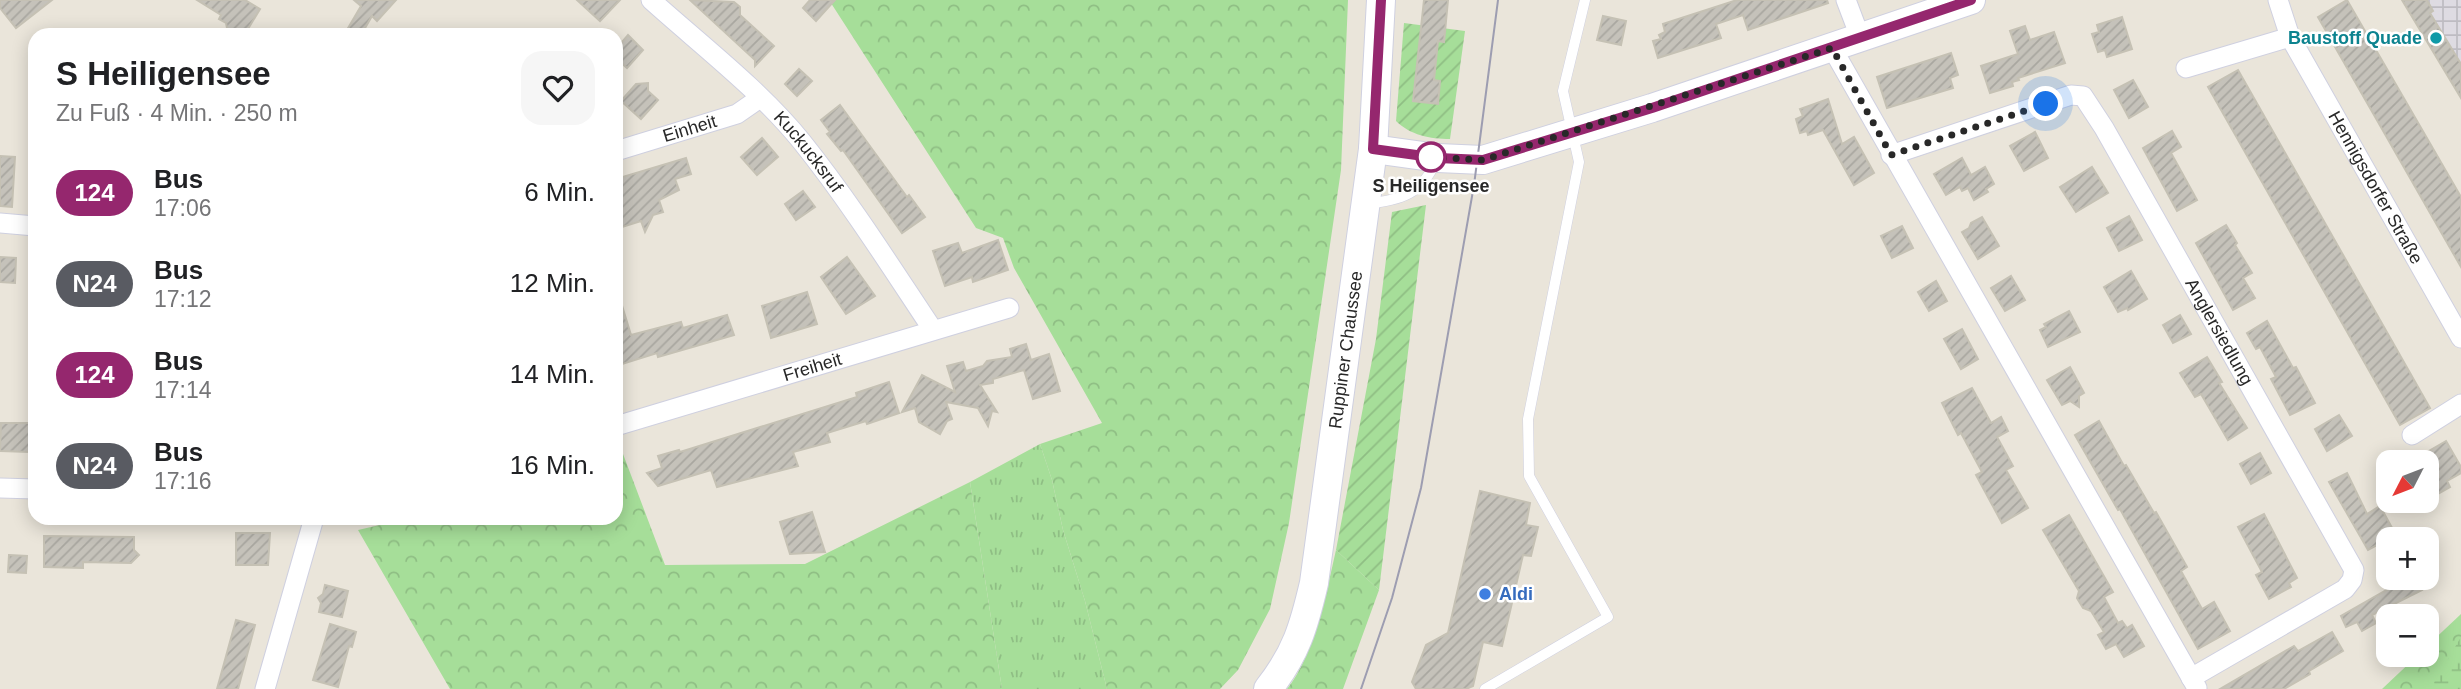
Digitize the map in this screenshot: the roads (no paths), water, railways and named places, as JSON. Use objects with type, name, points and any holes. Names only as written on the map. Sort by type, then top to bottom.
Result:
[{"type":"main road","name":"Ruppiner Chaussee","points":[[1268,689],[1291,657],[1307,614],[1314,583],[1373,149],[1381,0]]},
{"type":"main road","points":[[1373,149],[1438,158],[1483,160],[1652,108],[1971,0]]},
{"type":"street","name":"Kuckucksruf","points":[[651,0],[760,98],[801,141],[867,231],[933,330]]},
{"type":"street","points":[[1846,0],[1860,37]]},
{"type":"street","name":"Hennigsdorfer Straße","points":[[2278,0],[2290,37],[2461,338]]},
{"type":"street","points":[[2186,68],[2290,37]]},
{"type":"street","name":"Anglersiedlung","points":[[1832,48],[1891,155],[2195,683],[2345,589],[2352,580],[2354,569],[2104,128],[2083,96],[2071,95],[1891,155]]},
{"type":"street","name":"Einheit","points":[[623,149],[737,114],[760,98]]},
{"type":"street","points":[[0,223],[28,225]]},
{"type":"street","name":"Freiheit","points":[[623,424],[1009,308]]},
{"type":"street","points":[[2412,435],[2461,404]]},
{"type":"street","points":[[0,488],[28,489]]},
{"type":"street","points":[[265,689],[312,525]]},
{"type":"lane","points":[[1485,689],[1608,617],[1529,476],[1528,419],[1579,162],[1563,91],[1585,0]]},
{"type":"lane","points":[[1364,205],[1394,200],[1414,190],[1427,181],[1438,158]]},
{"type":"tram line","points":[[1361,689],[1392,598],[1421,488],[1474,185],[1498,0]]},
{"type":"place","name":"Baustoff Quade","points":[[2436,38]]},
{"type":"place","name":"S Heiligensee","points":[[1431,157]]},
{"type":"place","name":"Aldi","points":[[1485,594]]}]
